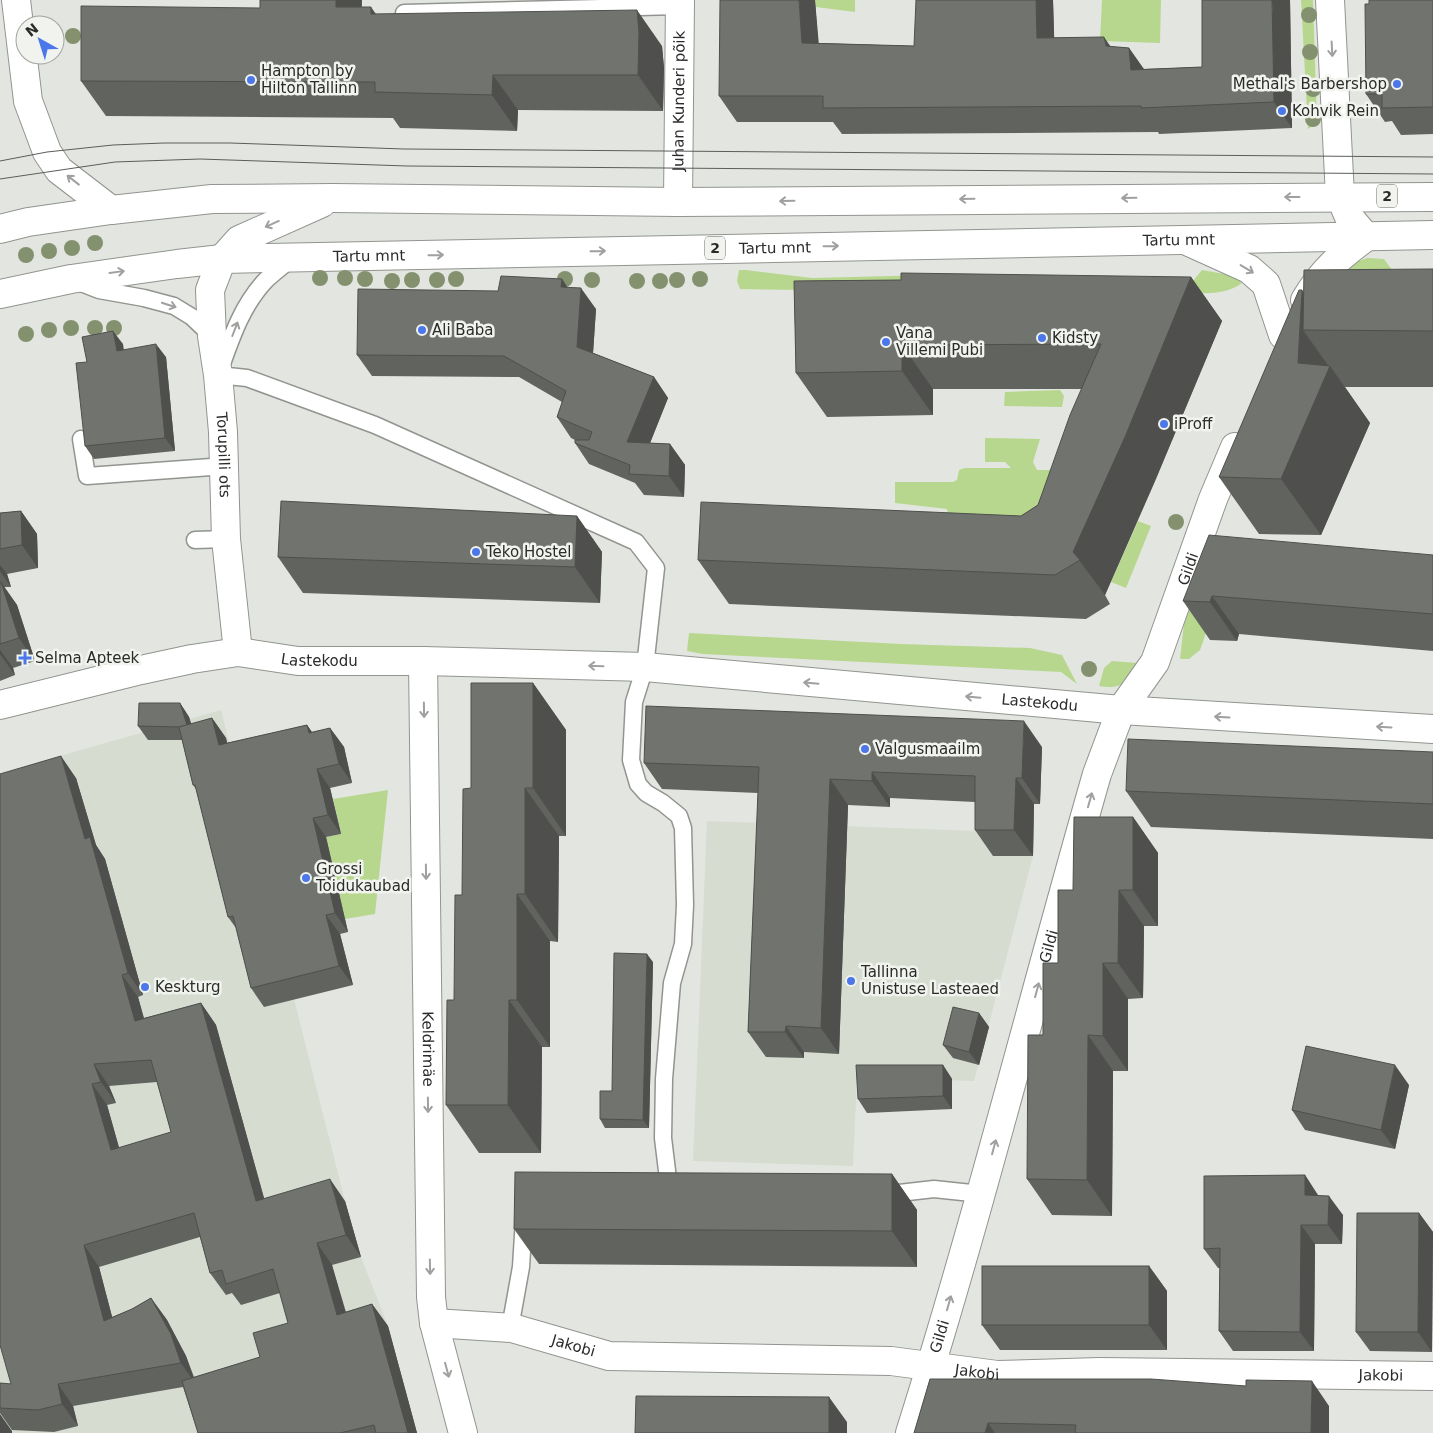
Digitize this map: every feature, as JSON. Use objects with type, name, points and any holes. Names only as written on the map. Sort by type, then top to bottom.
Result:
[{"type":"street","points":[[16,0],[28,101],[47,152],[59,170],[111,210]]},
{"type":"street","points":[[1187,241],[1249,269],[1266,284],[1279,344],[1316,281],[1333,262],[1366,237],[1349,217],[1340,196],[1330,0]]},
{"type":"street","name":"Juhan Kunderi põik","points":[[678,202],[680,3]]},
{"type":"street","name":"2","points":[[0,228],[111,210],[212,199],[332,198],[678,202],[1433,196]]},
{"type":"street","points":[[222,259],[239,240],[332,198]]},
{"type":"street","name":"Tartu mnt","points":[[0,294],[71,279],[222,259],[1433,235]]},
{"type":"street","name":"Torupilli ots","points":[[222,259],[210,290],[212,336],[218,375],[225,466],[226,539],[238,652]]},
{"type":"street","name":"Gildi","points":[[910,1433],[981,1194],[1097,774],[1121,710],[1155,662],[1213,499],[1244,426]]},
{"type":"street","name":"Lastekodu","points":[[0,705],[140,670],[238,652],[298,661],[423,661],[645,667],[1121,710],[1433,730]]},
{"type":"street","name":"Keldrimäe","points":[[423,661],[430,1290],[434,1323],[463,1433]]},
{"type":"street","name":"Jakobi","points":[[434,1323],[510,1328],[609,1356],[891,1361],[997,1375],[1100,1372],[1433,1376]]},
{"type":"lane","points":[[404,12],[680,3]]},
{"type":"lane","points":[[292,258],[266,280],[250,299],[237,323],[218,375],[247,378],[375,425],[636,542],[656,568],[645,667],[634,702],[631,760],[638,784],[679,816],[684,828],[685,905],[683,944],[672,983],[664,1080],[662,1138],[669,1187]]},
{"type":"lane","points":[[71,279],[99,290],[144,298],[174,306],[192,317],[212,336]]},
{"type":"lane","points":[[81,438],[88,476],[225,466]]},
{"type":"lane","points":[[195,540],[226,539]]},
{"type":"lane","points":[[649,1186],[688,1188]]},
{"type":"lane","points":[[870,1192],[899,1193],[934,1189],[981,1194]]},
{"type":"lane","points":[[510,1328],[520,1266],[524,1204]]},
{"type":"shaded area","name":"Keskturg","points":[[221,710],[345,1201],[361,1257],[388,1326],[417,1433],[0,1433],[0,773]]},
{"type":"shaded area","name":"Tallinna Unistuse Lasteaed","points":[[707,821],[1033,833],[1033,856],[974,1081],[865,1078],[857,1080],[853,1166],[693,1161]]},
{"type":"green space","points":[[815,0],[855,0],[855,12],[816,7]]},
{"type":"green space","points":[[1102,0],[1161,0],[1160,43],[1100,41]]},
{"type":"green space","points":[[1301,0],[1313,0],[1317,123],[1308,129]]},
{"type":"green space","points":[[1367,258],[1384,259],[1392,270],[1335,275],[1354,263]]},
{"type":"green space","points":[[739,270],[812,278],[930,275],[929,290],[740,289],[737,281]]},
{"type":"green space","points":[[1202,270],[1230,275],[1242,283],[1226,291],[1167,293],[1193,281]]},
{"type":"green space","points":[[1060,390],[1064,396],[1062,407],[1004,406],[1005,392]]},
{"type":"green space","points":[[985,438],[1040,439],[1033,462],[1037,470],[1070,470],[1049,523],[951,533],[947,509],[895,503],[895,482],[953,482],[957,480],[959,470],[965,468],[1011,468],[1005,462],[985,462]]},
{"type":"green space","points":[[1138,521],[1151,526],[1126,588],[1111,582]]},
{"type":"green space","points":[[1209,557],[1230,565],[1200,650],[1189,659],[1180,659],[1184,624]]},
{"type":"green space","points":[[689,633],[901,644],[1030,648],[1062,655],[1077,684],[1061,672],[702,654],[687,651]]},
{"type":"green space","points":[[1112,661],[1138,663],[1131,675],[1123,683],[1114,687],[1099,686],[1104,668]]},
{"type":"green space","points":[[388,790],[375,914],[345,919],[326,837],[341,834],[333,799]]},
{"type":"building","points":[[260,0],[336,0],[336,7],[371,7],[371,14],[637,10],[639,32],[638,75],[493,75],[492,95],[375,92],[375,82],[81,81],[81,6],[260,8]]},
{"type":"building","points":[[720,0],[799,0],[802,43],[914,46],[916,0],[1036,0],[1037,38],[1104,37],[1106,46],[1129,48],[1131,70],[1202,67],[1202,0],[1272,0],[1274,102],[1141,108],[1141,106],[823,108],[823,96],[719,96]]},
{"type":"building","points":[[1369,0],[1433,0],[1433,107],[1382,108],[1382,94],[1366,94],[1365,4],[1369,4]]},
{"type":"building","points":[[1433,269],[1433,331],[1303,330],[1304,270]]},
{"type":"building","points":[[901,273],[1191,277],[1125,437],[1073,552],[1080,560],[1055,575],[698,560],[701,502],[1021,516],[1038,505],[1070,415],[1101,344],[902,345],[902,371],[796,373],[794,281],[901,280]]},
{"type":"building","points":[[501,276],[562,279],[561,287],[581,288],[577,347],[654,377],[627,442],[670,444],[669,476],[629,474],[630,465],[575,443],[575,440],[589,440],[592,432],[557,417],[566,391],[504,356],[357,355],[358,289],[498,291]]},
{"type":"building","points":[[1299,290],[1302,290],[1298,363],[1330,366],[1281,479],[1219,477]]},
{"type":"building","points":[[113,331],[117,351],[156,344],[165,438],[85,446],[76,363],[87,362],[82,337]]},
{"type":"building","points":[[281,501],[577,516],[575,567],[278,557]]},
{"type":"building","points":[[21,511],[22,545],[0,549],[0,513]]},
{"type":"building","points":[[1209,535],[1433,555],[1433,614],[1212,596],[1210,602],[1183,601]]},
{"type":"building","points":[[0,582],[19,638],[0,644]]},
{"type":"building","points":[[471,683],[533,683],[533,788],[525,788],[525,894],[517,894],[517,1000],[509,1000],[508,1105],[446,1105],[447,1000],[454,1000],[455,895],[462,895],[463,789],[471,788]]},
{"type":"building","points":[[139,703],[180,703],[187,725],[179,727],[138,726]]},
{"type":"building","points":[[646,706],[1024,721],[1022,778],[1016,778],[1014,830],[975,830],[975,776],[872,772],[872,781],[830,779],[821,1028],[786,1026],[785,1032],[748,1032],[759,767],[644,763]]},
{"type":"building","points":[[212,718],[219,745],[307,725],[309,733],[330,728],[339,764],[317,769],[328,815],[313,818],[335,913],[326,915],[339,966],[251,988],[233,916],[228,917],[179,727]]},
{"type":"building","points":[[1128,739],[1433,752],[1433,804],[1126,791]]},
{"type":"building","points":[[61,756],[85,839],[90,837],[128,973],[122,975],[135,1021],[201,1003],[256,1201],[330,1179],[346,1235],[317,1243],[337,1315],[372,1304],[408,1433],[376,1433],[374,1425],[340,1433],[198,1433],[182,1381],[260,1357],[253,1333],[288,1323],[273,1269],[226,1284],[222,1270],[210,1273],[194,1213],[84,1245],[104,1321],[132,1309],[151,1298],[171,1334],[181,1363],[58,1384],[62,1404],[38,1410],[0,1408],[0,1383],[11,1384],[0,1345],[0,774]],"holes":[[[151,1060],[171,1132],[111,1150],[92,1084],[101,1082],[94,1064]]]},
{"type":"building","points":[[1074,817],[1133,817],[1133,890],[1119,890],[1118,963],[1103,963],[1103,1036],[1088,1035],[1087,1180],[1027,1179],[1028,1035],[1043,1035],[1043,963],[1058,963],[1058,890],[1073,890]]},
{"type":"building","points":[[614,953],[647,954],[643,1120],[600,1119],[600,1091],[612,1091]]},
{"type":"building","points":[[953,1007],[979,1013],[969,1052],[943,1045]]},
{"type":"building","points":[[1306,1046],[1395,1065],[1381,1130],[1292,1110]]},
{"type":"building","points":[[856,1065],[943,1065],[943,1096],[858,1099]]},
{"type":"building","points":[[515,1172],[892,1174],[892,1231],[514,1229]]},
{"type":"building","points":[[1305,1175],[1305,1195],[1329,1196],[1328,1225],[1301,1225],[1300,1332],[1219,1331],[1220,1248],[1204,1249],[1204,1176]]},
{"type":"building","points":[[1357,1213],[1419,1213],[1418,1332],[1356,1332]]},
{"type":"building","points":[[982,1266],[1149,1266],[1149,1325],[982,1325]]},
{"type":"building","points":[[930,1379],[1151,1379],[1246,1386],[1246,1380],[1312,1381],[1311,1433],[1075,1433],[1076,1425],[988,1423],[985,1433],[914,1433]]},
{"type":"building","points":[[636,1396],[829,1397],[829,1433],[635,1433]]},
{"type":"tram line","points":[[0,161],[47,152],[113,145],[164,143],[230,143],[404,149],[1433,157]]},
{"type":"tram line","points":[[0,179],[115,162],[200,159],[407,166],[1433,174]]},
{"type":"place","name":"Hampton by Hilton Tallinn","points":[[251,80]]},
{"type":"place","name":"Methal's Barbershop","points":[[1397,84]]},
{"type":"place","name":"Kohvik Rein","points":[[1282,111]]},
{"type":"place","name":"Ali Baba","points":[[422,330]]},
{"type":"place","name":"Kidsty","points":[[1042,338]]},
{"type":"place","name":"Vana Villemi Pubi","points":[[886,342]]},
{"type":"place","name":"iProff","points":[[1164,424]]},
{"type":"place","name":"Teko Hostel","points":[[476,552]]},
{"type":"place","name":"Selma Apteek","points":[[25,658]]},
{"type":"place","name":"Valgusmaailm","points":[[865,749]]},
{"type":"place","name":"Grossi Toidukaubad","points":[[306,878]]},
{"type":"place","name":"Tallinna Unistuse Lasteaed","points":[[851,981]]},
{"type":"place","name":"Keskturg","points":[[145,987]]}]
